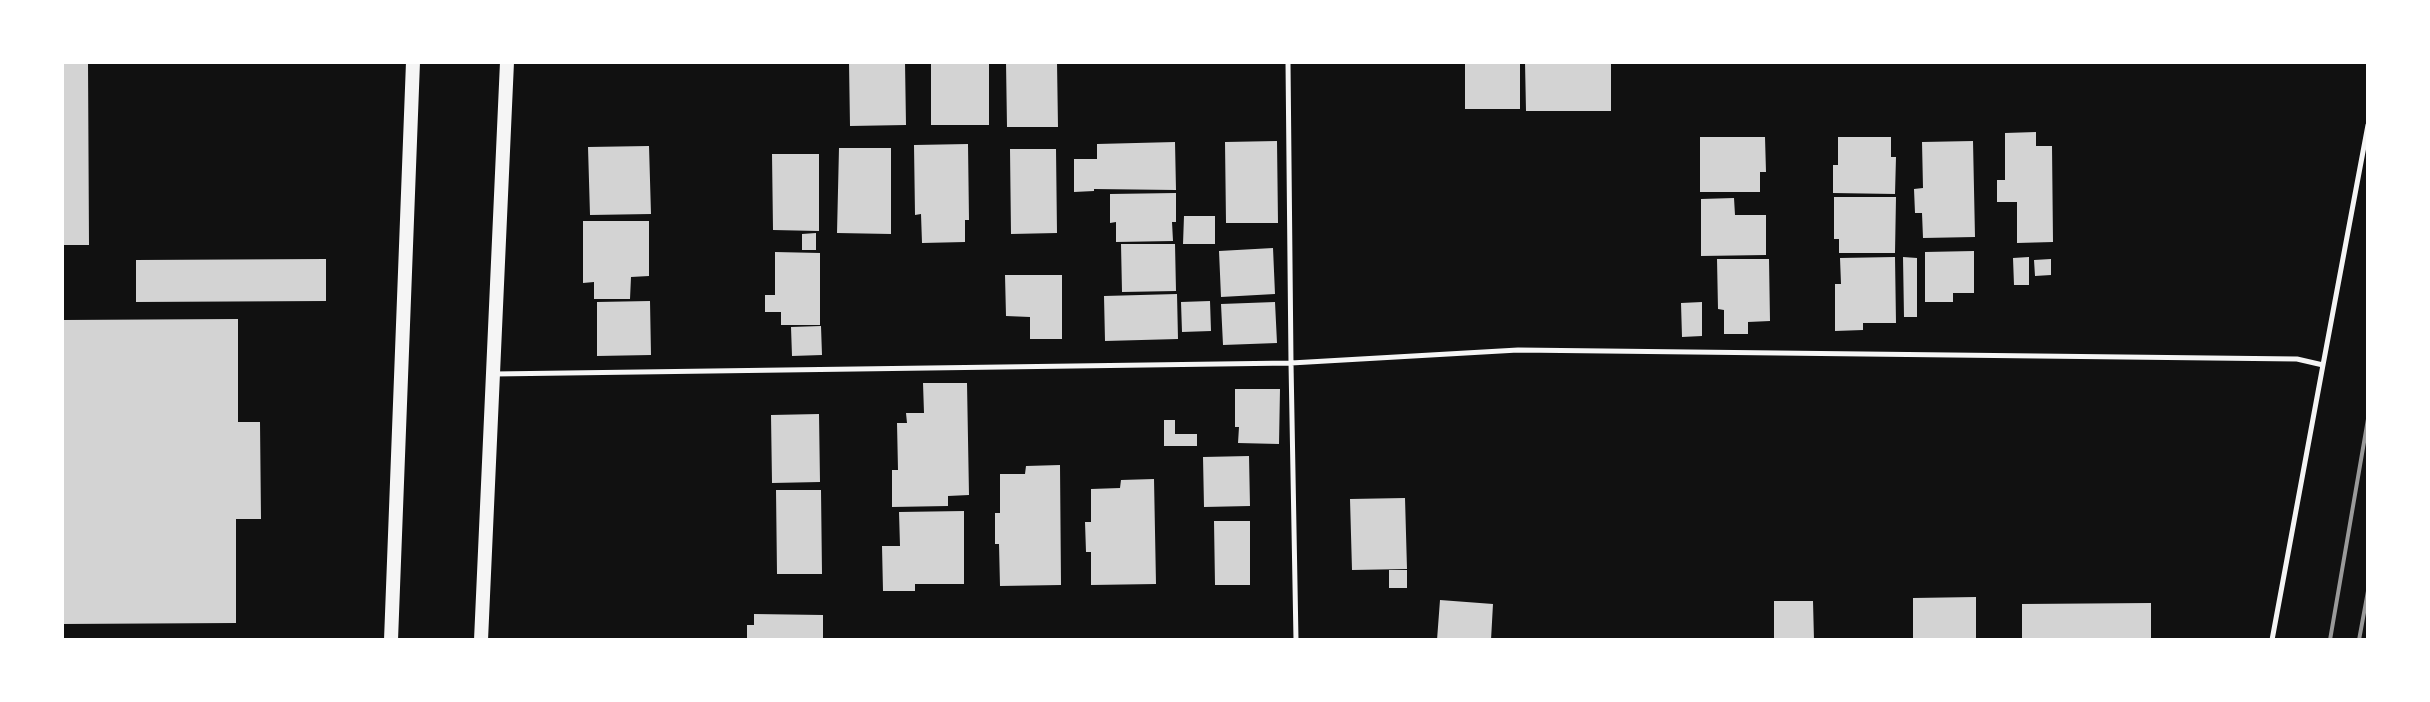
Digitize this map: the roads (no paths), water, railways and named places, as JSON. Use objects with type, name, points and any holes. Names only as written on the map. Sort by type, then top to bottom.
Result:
[{"type":"highway","points":[[391,640],[413,62]]},
{"type":"highway","points":[[482,640],[491,374],[507,62]]},
{"type":"street","points":[[1288,62],[1296,640]]},
{"type":"street","points":[[2272,640],[2368,125]]},
{"type":"street","points":[[491,374],[1291,363],[1518,350],[2297,359],[2323,364]]},
{"type":"railway","points":[[2330,640],[2368,419]]},
{"type":"railway","points":[[2359,640],[2368,591]]}]
